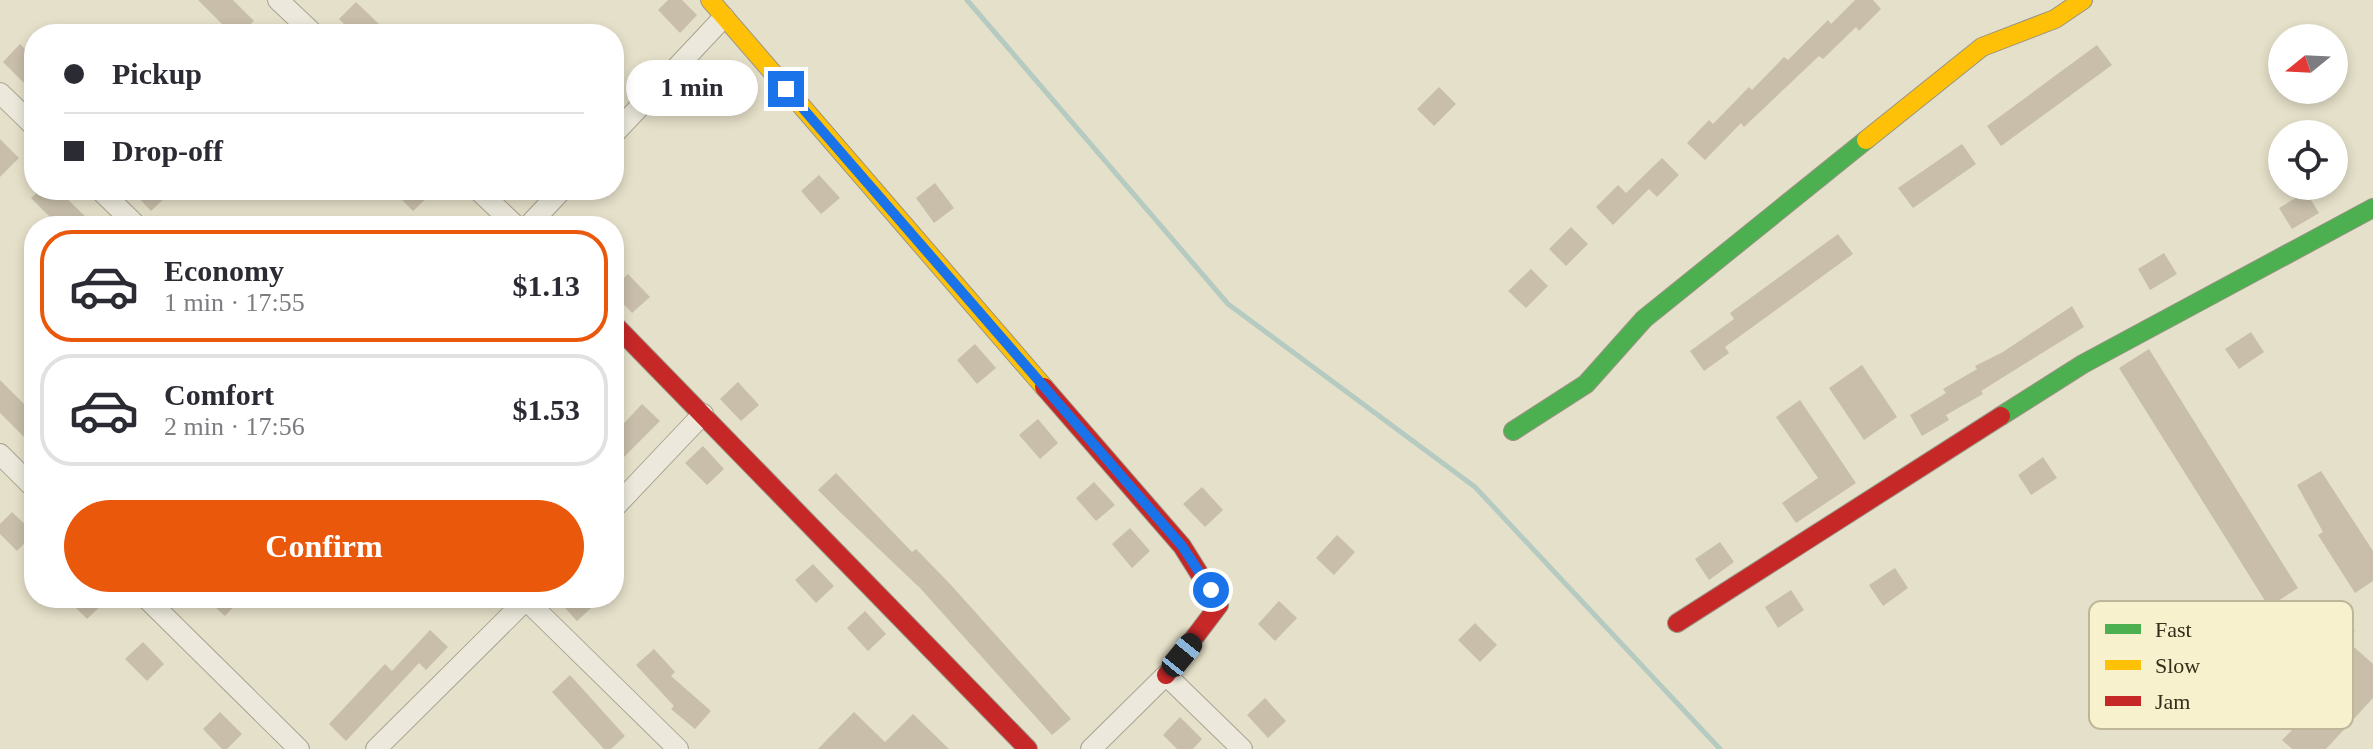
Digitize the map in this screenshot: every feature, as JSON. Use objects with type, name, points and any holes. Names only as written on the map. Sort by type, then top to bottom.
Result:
[{"type":"street","points":[[278,0],[303,24]]},
{"type":"street","points":[[710,0],[1172,534],[1203,575],[1219,605],[1166,675],[1091,749]]},
{"type":"street","points":[[1513,431],[1558,408],[1613,361],[1644,319],[1982,47],[2055,19],[2083,0]]},
{"type":"street","points":[[624,123],[724,17]]},
{"type":"street","points":[[0,93],[24,116]]},
{"type":"street","points":[[110,200],[127,216]]},
{"type":"street","points":[[489,200],[505,216]]},
{"type":"street","points":[[537,216],[553,200]]},
{"type":"street","points":[[1677,623],[2083,364],[2373,208]]},
{"type":"street","points":[[624,334],[1028,749]]},
{"type":"street","points":[[624,497],[703,414]]},
{"type":"street","points":[[0,454],[24,478]]},
{"type":"street","points":[[162,608],[299,749]]},
{"type":"street","points":[[376,749],[518,608]]},
{"type":"street","points":[[536,608],[678,749]]},
{"type":"street","points":[[1166,675],[1242,749]]},
{"type":"building","points":[[198,0],[233,0],[254,21],[251,24],[222,24]]},
{"type":"building","points":[[668,0],[682,0],[697,15],[680,33],[658,10]]},
{"type":"building","points":[[1855,0],[1873,0],[1881,9],[1859,31],[1856,27],[1823,59],[1819,56],[1744,127],[1741,123],[1705,160],[1687,143],[1709,120],[1713,124],[1749,87],[1752,90],[1784,57],[1788,60],[1828,20],[1831,24]]},
{"type":"building","points":[[356,2],[379,24],[344,24],[339,19]]},
{"type":"building","points":[[20,44],[24,48],[24,83],[3,62]]},
{"type":"building","points":[[2097,45],[2112,65],[2001,146],[1987,126]]},
{"type":"building","points":[[728,63],[749,86],[730,102],[709,79]]},
{"type":"building","points":[[1439,87],[1456,104],[1434,126],[1417,109]]},
{"type":"building","points":[[0,139],[19,158],[0,177]]},
{"type":"building","points":[[1962,144],[1976,164],[1913,208],[1898,188]]},
{"type":"building","points":[[1662,158],[1679,175],[1657,197],[1649,189],[1613,225],[1596,207],[1618,185],[1626,193]]},
{"type":"building","points":[[819,175],[840,198],[821,214],[801,191]]},
{"type":"building","points":[[935,183],[954,208],[934,223],[916,198]]},
{"type":"building","points":[[33,200],[68,200],[85,216],[49,216]]},
{"type":"building","points":[[141,200],[163,200],[151,211]]},
{"type":"building","points":[[402,200],[425,200],[413,211]]},
{"type":"building","points":[[2292,200],[2311,200],[2319,213],[2292,229],[2279,208]]},
{"type":"building","points":[[1571,227],[1588,244],[1566,266],[1549,249]]},
{"type":"building","points":[[1838,234],[1853,254],[1725,347],[1729,353],[1704,371],[1690,351],[1734,319],[1730,313]]},
{"type":"building","points":[[2164,253],[2177,274],[2150,290],[2138,269]]},
{"type":"building","points":[[1531,269],[1548,286],[1526,308],[1508,291]]},
{"type":"building","points":[[628,274],[650,297],[632,313],[624,305],[624,278]]},
{"type":"building","points":[[2072,306],[2084,327],[1981,391],[1983,394],[1946,415],[1949,420],[1922,436],[1910,415],[1946,393],[1943,389],[1977,369],[1975,366],[2003,352]]},
{"type":"building","points":[[2251,332],[2264,352],[2239,369],[2225,349]]},
{"type":"building","points":[[975,344],[996,368],[977,384],[957,360]]},
{"type":"building","points":[[2149,349],[2298,588],[2278,601],[2265,601],[2119,368]]},
{"type":"building","points":[[1862,365],[1897,417],[1864,440],[1829,388]]},
{"type":"building","points":[[0,380],[24,404],[24,437],[0,413]]},
{"type":"building","points":[[738,382],[759,405],[741,421],[720,399]]},
{"type":"building","points":[[1800,400],[1856,483],[1796,523],[1782,503],[1818,478],[1776,417]]},
{"type":"building","points":[[642,404],[660,421],[624,457],[624,423]]},
{"type":"building","points":[[1038,419],[1058,443],[1040,459],[1019,435]]},
{"type":"building","points":[[703,446],[724,469],[707,485],[685,463]]},
{"type":"building","points":[[2043,457],[2057,478],[2031,495],[2018,475]]},
{"type":"building","points":[[2321,471],[2373,551],[2373,581],[2355,593],[2318,535],[2323,532],[2297,485]]},
{"type":"building","points":[[836,473],[912,552],[916,549],[951,585],[1071,719],[1052,735],[920,588],[818,490]]},
{"type":"building","points":[[1094,482],[1115,505],[1096,521],[1076,498]]},
{"type":"building","points":[[1202,487],[1223,510],[1205,527],[1183,504]]},
{"type":"building","points":[[12,512],[24,523],[24,544],[17,551],[0,534],[0,524]]},
{"type":"building","points":[[1130,528],[1150,551],[1132,568],[1112,544]]},
{"type":"building","points":[[1337,535],[1355,552],[1334,575],[1316,558]]},
{"type":"building","points":[[1720,542],[1734,562],[1709,580],[1695,559]]},
{"type":"building","points":[[813,564],[834,586],[816,603],[795,580]]},
{"type":"building","points":[[1895,568],[1908,588],[1883,606],[1869,585]]},
{"type":"building","points":[[1791,590],[1804,610],[1778,628],[1765,607]]},
{"type":"building","points":[[1279,601],[1297,618],[1275,641],[1258,624]]},
{"type":"building","points":[[76,608],[99,608],[87,619]]},
{"type":"building","points":[[216,608],[233,608],[225,616]]},
{"type":"building","points":[[565,608],[591,608],[577,621]]},
{"type":"building","points":[[865,611],[886,634],[868,651],[847,628]]},
{"type":"building","points":[[1475,623],[1497,645],[1480,662],[1458,640]]},
{"type":"building","points":[[430,630],[448,647],[426,670],[419,663],[346,741],[329,724],[385,664],[392,671]]},
{"type":"building","points":[[143,642],[164,664],[147,681],[125,659]]},
{"type":"building","points":[[2353,646],[2373,664],[2373,698],[2353,720]]},
{"type":"building","points":[[654,649],[675,672],[671,676],[711,711],[695,729],[671,709],[674,706],[636,665]]},
{"type":"building","points":[[570,675],[625,736],[611,749],[604,749],[552,692]]},
{"type":"building","points":[[1265,698],[1286,721],[1268,738],[1247,715]]},
{"type":"building","points":[[220,712],[242,734],[227,749],[222,749],[203,729]]},
{"type":"building","points":[[854,712],[885,742],[913,714],[949,749],[818,749]]},
{"type":"building","points":[[1180,717],[1202,739],[1193,749],[1177,749],[1163,735]]},
{"type":"building","points":[[2293,729],[2344,729],[2326,749],[2292,749],[2282,740]]},
{"type":"waterway","points":[[967,0],[1228,304],[1475,487],[1720,749]]},
{"type":"traffic: fast","points":[[1513,431],[1586,384],[1644,319],[1866,140]]},
{"type":"traffic: fast","points":[[2001,416],[2083,364],[2373,208]]},
{"type":"traffic: slow","points":[[710,0],[1044,387]]},
{"type":"traffic: slow","points":[[1866,140],[1982,47],[2055,19],[2083,0]]},
{"type":"traffic: jam","points":[[624,334],[1028,749]]},
{"type":"traffic: jam","points":[[1044,387],[1182,546],[1219,605],[1166,675]]},
{"type":"traffic: jam","points":[[1677,623],[2001,416]]},
{"type":"route","points":[[786,89],[1182,546],[1211,590]]}]
